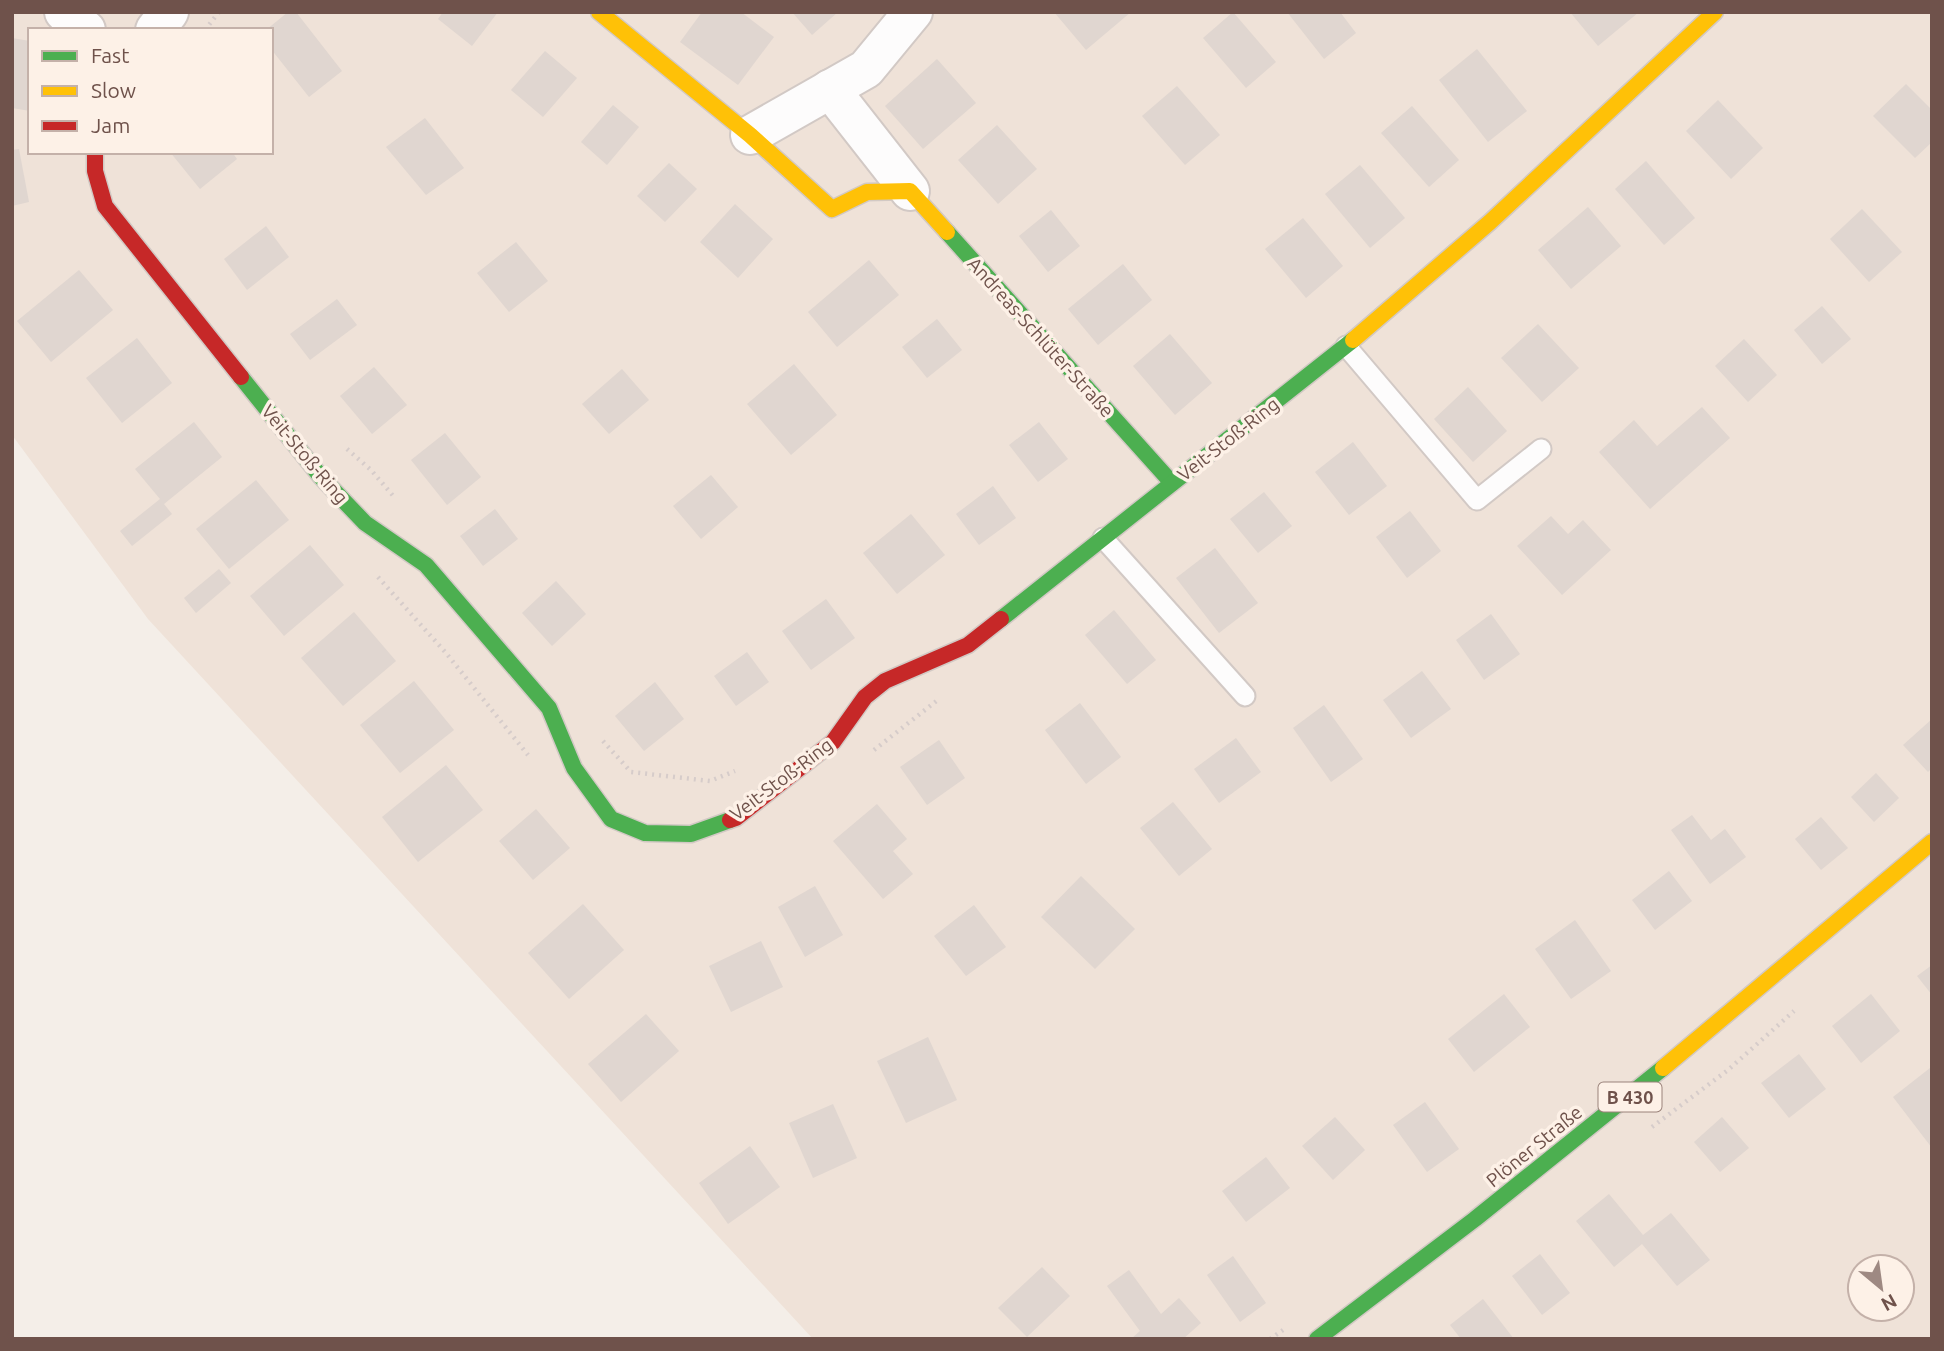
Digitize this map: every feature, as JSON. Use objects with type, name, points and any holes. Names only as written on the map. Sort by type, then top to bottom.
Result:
[{"type":"street","points":[[64,12],[84,28]]},
{"type":"street","points":[[157,28],[169,12]]},
{"type":"street","points":[[599,12],[750,135],[832,209],[867,192],[910,191]]},
{"type":"street","points":[[750,135],[866,69],[913,12]]},
{"type":"street","name":"Veit-Stoß-Ring","points":[[95,154],[95,171],[106,206],[321,477],[365,523],[426,565],[549,708],[574,768],[611,819],[645,833],[691,834],[736,818],[833,742],[865,697],[885,681],[968,645],[1346,346],[1489,222],[1713,13]]},
{"type":"street","name":"Andreas-Schlüter-Straße","points":[[830,89],[910,191],[1172,483]]},
{"type":"street","name":"Plöner Straße","points":[[1317,1339],[1457,1235],[1702,1039],[1932,842]]},
{"type":"lane","points":[[1346,346],[1478,500],[1541,449]]},
{"type":"lane","points":[[1103,538],[1245,696]]},
{"type":"path","points":[[207,28],[219,12]]},
{"type":"path","points":[[340,443],[371,470],[397,500]]},
{"type":"path","points":[[375,574],[446,653],[529,756]]},
{"type":"path","points":[[866,756],[943,696]]},
{"type":"path","points":[[596,732],[631,772],[710,781],[741,768]]},
{"type":"shaded area","points":[[12,12],[1932,12],[1932,1339],[813,1339],[148,619],[12,435]]},
{"type":"building","points":[[288,12],[296,12],[342,71],[309,97],[273,52],[273,28],[268,28]]},
{"type":"building","points":[[443,12],[498,12],[472,46],[438,19]]},
{"type":"building","points":[[702,12],[741,12],[774,37],[738,85],[680,42]]},
{"type":"building","points":[[792,12],[838,12],[812,35]]},
{"type":"building","points":[[1054,12],[1131,12],[1086,50]]},
{"type":"building","points":[[1233,12],[1276,62],[1246,88],[1203,38]]},
{"type":"building","points":[[1287,12],[1340,12],[1356,33],[1324,59]]},
{"type":"building","points":[[1570,12],[1639,12],[1598,46]]},
{"type":"building","points":[[12,38],[28,41],[28,111],[12,108]]},
{"type":"building","points":[[1477,49],[1527,111],[1488,142],[1439,80]]},
{"type":"building","points":[[545,51],[577,78],[543,117],[511,90]]},
{"type":"building","points":[[937,59],[976,103],[923,149],[885,106]]},
{"type":"building","points":[[1906,84],[1932,110],[1932,142],[1915,158],[1873,116]]},
{"type":"building","points":[[1177,86],[1220,135],[1185,165],[1142,116]]},
{"type":"building","points":[[1718,100],[1763,148],[1731,179],[1686,131]]},
{"type":"building","points":[[613,105],[639,127],[607,165],[581,142]]},
{"type":"building","points":[[1412,106],[1459,160],[1429,187],[1381,133]]},
{"type":"building","points":[[425,118],[464,168],[426,195],[386,147]]},
{"type":"building","points":[[997,125],[1037,169],[998,204],[958,160]]},
{"type":"building","points":[[19,149],[29,202],[12,206],[12,150]]},
{"type":"building","points":[[172,154],[233,154],[237,159],[200,189]]},
{"type":"building","points":[[1646,161],[1695,218],[1664,245],[1615,189]]},
{"type":"building","points":[[669,163],[697,189],[665,222],[637,196]]},
{"type":"building","points":[[1360,165],[1405,218],[1370,248],[1325,194]]},
{"type":"building","points":[[735,204],[773,239],[738,278],[700,242]]},
{"type":"building","points":[[1588,207],[1621,246],[1571,289],[1538,250]]},
{"type":"building","points":[[1862,209],[1902,252],[1869,282],[1830,239]]},
{"type":"building","points":[[1051,210],[1080,246],[1048,272],[1019,236]]},
{"type":"building","points":[[1303,218],[1343,266],[1306,298],[1265,249]]},
{"type":"building","points":[[266,226],[289,257],[247,290],[224,259]]},
{"type":"building","points":[[516,242],[548,281],[509,312],[477,273]]},
{"type":"building","points":[[869,260],[899,295],[837,347],[808,312]]},
{"type":"building","points":[[1123,264],[1152,300],[1098,345],[1068,309]]},
{"type":"building","points":[[79,270],[113,310],[51,362],[17,321]]},
{"type":"building","points":[[337,299],[357,325],[310,360],[290,334]]},
{"type":"building","points":[[1822,306],[1851,339],[1822,364],[1794,330]]},
{"type":"building","points":[[937,319],[962,350],[927,378],[902,347]]},
{"type":"building","points":[[1538,324],[1579,368],[1542,402],[1501,358]]},
{"type":"building","points":[[1170,334],[1212,383],[1175,415],[1133,366]]},
{"type":"building","points":[[137,338],[172,383],[122,423],[86,378]]},
{"type":"building","points":[[1744,339],[1777,375],[1748,402],[1715,366]]},
{"type":"building","points":[[794,364],[837,415],[791,455],[747,404]]},
{"type":"building","points":[[374,367],[407,405],[372,434],[340,396]]},
{"type":"building","points":[[622,369],[649,400],[609,434],[582,404]]},
{"type":"building","points":[[1468,387],[1507,431],[1473,462],[1434,419]]},
{"type":"building","points":[[1702,407],[1730,438],[1650,509],[1599,452],[1634,420],[1657,446]]},
{"type":"building","points":[[194,422],[222,457],[164,504],[172,514],[132,546],[120,531],[160,499],[135,469]]},
{"type":"building","points":[[1039,422],[1068,459],[1038,482],[1009,445]]},
{"type":"building","points":[[445,433],[481,477],[447,505],[411,460]]},
{"type":"building","points":[[1353,442],[1387,486],[1349,515],[1315,472]]},
{"type":"building","points":[[711,475],[738,507],[701,539],[673,506]]},
{"type":"building","points":[[256,480],[289,520],[229,569],[196,529]]},
{"type":"building","points":[[993,486],[1016,518],[979,545],[956,514]]},
{"type":"building","points":[[1264,492],[1292,526],[1258,553],[1230,519]]},
{"type":"building","points":[[495,509],[518,539],[483,566],[460,536]]},
{"type":"building","points":[[1410,511],[1441,551],[1407,578],[1376,537]]},
{"type":"building","points":[[911,514],[945,555],[897,594],[863,553]]},
{"type":"building","points":[[1551,516],[1568,534],[1583,520],[1611,550],[1562,595],[1517,546]]},
{"type":"building","points":[[310,545],[344,585],[284,636],[250,596]]},
{"type":"building","points":[[1215,548],[1258,603],[1219,633],[1176,578]]},
{"type":"building","points":[[219,569],[231,583],[196,613],[184,598]]},
{"type":"building","points":[[556,581],[586,614],[552,646],[522,613]]},
{"type":"building","points":[[826,599],[855,638],[811,670],[782,631]]},
{"type":"building","points":[[1114,610],[1156,660],[1127,684],[1085,635]]},
{"type":"building","points":[[354,612],[396,661],[343,706],[301,658]]},
{"type":"building","points":[[1491,614],[1520,654],[1484,680],[1456,640]]},
{"type":"building","points":[[747,652],[769,682],[736,706],[714,676]]},
{"type":"building","points":[[1422,671],[1451,709],[1411,738],[1383,700]]},
{"type":"building","points":[[414,681],[454,730],[400,773],[360,725]]},
{"type":"building","points":[[655,682],[684,719],[644,751],[615,716]]},
{"type":"building","points":[[1080,703],[1121,757],[1086,784],[1045,730]]},
{"type":"building","points":[[1324,705],[1363,759],[1331,782],[1293,728]]},
{"type":"building","points":[[1932,719],[1932,768],[1928,772],[1903,745]]},
{"type":"building","points":[[1236,738],[1261,772],[1219,803],[1194,769]]},
{"type":"building","points":[[939,740],[965,778],[927,805],[900,767]]},
{"type":"building","points":[[446,765],[483,810],[418,862],[382,817]]},
{"type":"building","points":[[1876,773],[1899,798],[1874,822],[1851,797]]},
{"type":"building","points":[[1173,802],[1212,849],[1179,876],[1140,828]]},
{"type":"building","points":[[877,804],[907,839],[893,851],[913,874],[883,899],[833,841]]},
{"type":"building","points":[[536,809],[570,848],[533,880],[499,841]]},
{"type":"building","points":[[1692,815],[1711,840],[1725,829],[1746,857],[1710,884],[1671,830]]},
{"type":"building","points":[[1821,817],[1848,848],[1821,870],[1795,839]]},
{"type":"building","points":[[1669,871],[1692,901],[1655,930],[1632,900]]},
{"type":"building","points":[[1081,876],[1135,929],[1095,969],[1041,917]]},
{"type":"building","points":[[815,886],[843,935],[805,957],[778,907]]},
{"type":"building","points":[[583,904],[624,950],[569,999],[528,953]]},
{"type":"building","points":[[974,905],[1006,947],[966,976],[934,936]]},
{"type":"building","points":[[1575,920],[1611,971],[1571,999],[1535,949]]},
{"type":"building","points":[[761,941],[783,987],[731,1012],[709,966]]},
{"type":"building","points":[[1932,965],[1932,995],[1917,976]]},
{"type":"building","points":[[1504,994],[1530,1027],[1474,1072],[1448,1039]]},
{"type":"building","points":[[1871,994],[1900,1031],[1861,1063],[1832,1026]]},
{"type":"building","points":[[646,1014],[679,1051],[621,1102],[588,1064]]},
{"type":"building","points":[[928,1037],[957,1100],[906,1123],[877,1061]]},
{"type":"building","points":[[1799,1054],[1826,1089],[1789,1118],[1761,1083]]},
{"type":"building","points":[[1932,1069],[1932,1148],[1893,1097]]},
{"type":"building","points":[[1425,1102],[1459,1149],[1427,1172],[1393,1125]]},
{"type":"building","points":[[833,1104],[857,1158],[813,1178],[789,1123]]},
{"type":"building","points":[[1335,1117],[1365,1150],[1333,1180],[1302,1146]]},
{"type":"building","points":[[1722,1117],[1749,1148],[1720,1172],[1694,1142]]},
{"type":"building","points":[[750,1146],[780,1187],[728,1224],[699,1183]]},
{"type":"building","points":[[1266,1157],[1290,1188],[1246,1222],[1222,1191]]},
{"type":"building","points":[[1609,1194],[1643,1235],[1671,1213],[1710,1260],[1677,1286],[1642,1244],[1614,1267],[1576,1221]]},
{"type":"building","points":[[1540,1254],[1570,1293],[1542,1315],[1512,1276]]},
{"type":"building","points":[[1233,1256],[1266,1303],[1240,1322],[1207,1275]]},
{"type":"building","points":[[1042,1267],[1070,1296],[1027,1337],[998,1308]]},
{"type":"building","points":[[1129,1270],[1161,1314],[1179,1298],[1201,1323],[1183,1339],[1131,1339],[1140,1331],[1107,1286]]},
{"type":"building","points":[[1483,1299],[1514,1339],[1461,1339],[1450,1325]]},
{"type":"traffic: fast","points":[[947,232],[1172,483]]},
{"type":"traffic: fast","points":[[1001,619],[1353,340]]},
{"type":"traffic: fast","points":[[241,377],[321,477],[365,523],[426,565],[549,708],[574,768],[611,819],[645,833],[691,834],[730,820]]},
{"type":"traffic: fast","points":[[1317,1339],[1475,1219],[1663,1068]]},
{"type":"traffic: slow","points":[[599,12],[750,135],[832,209],[867,192],[910,191],[947,232]]},
{"type":"traffic: slow","points":[[1353,340],[1490,222],[1715,12]]},
{"type":"traffic: slow","points":[[1663,1068],[1932,842]]},
{"type":"traffic: jam","points":[[95,154],[95,171],[105,206],[241,377]]},
{"type":"traffic: jam","points":[[730,820],[833,742],[865,697],[885,681],[968,645],[1001,619]]}]
